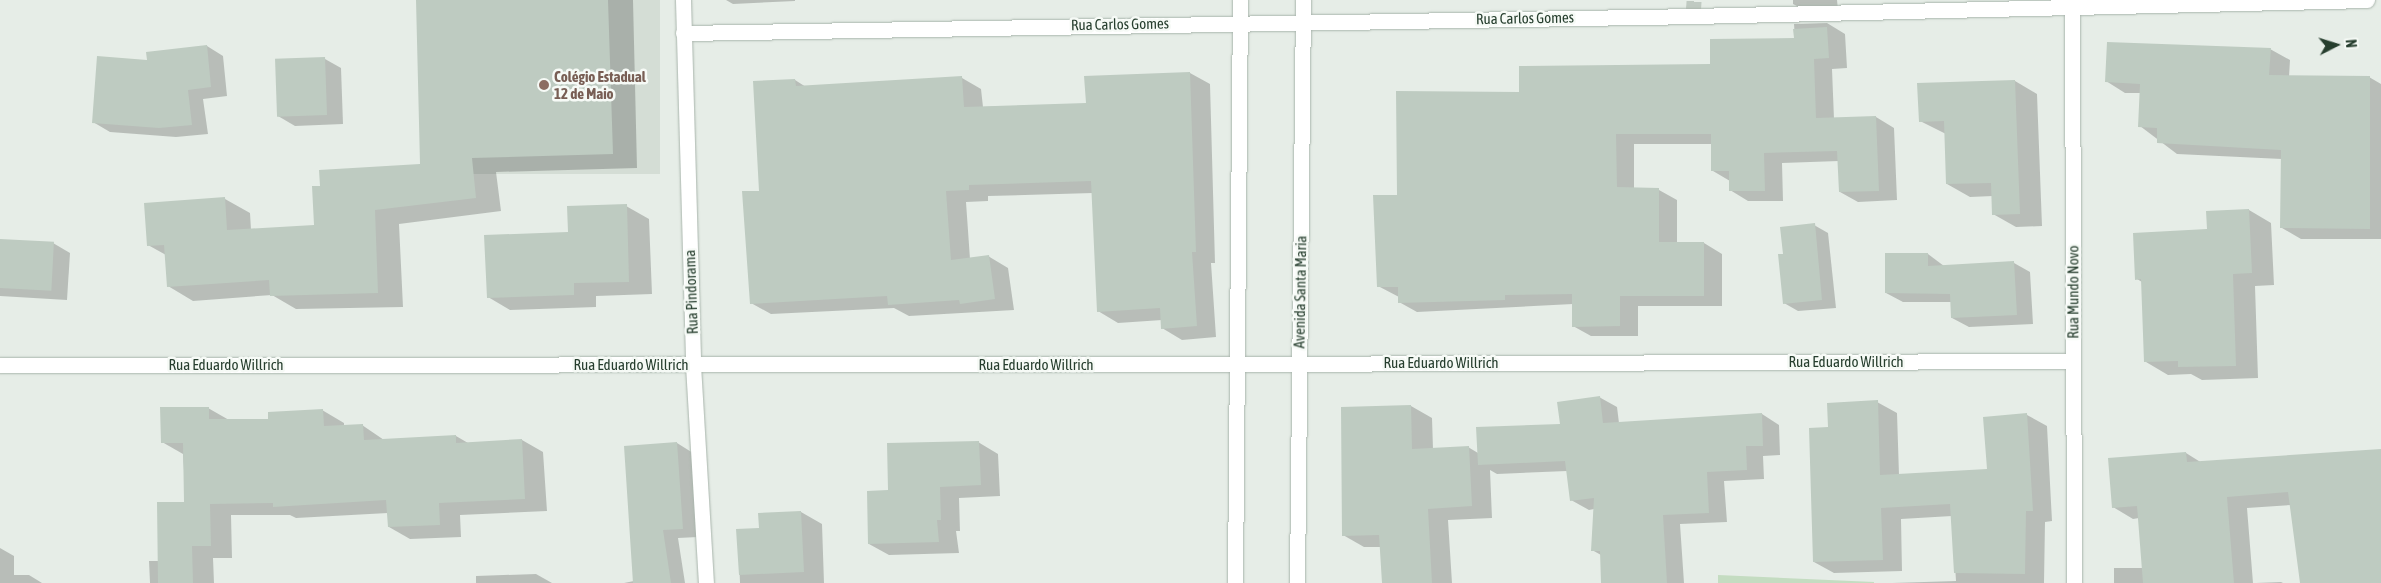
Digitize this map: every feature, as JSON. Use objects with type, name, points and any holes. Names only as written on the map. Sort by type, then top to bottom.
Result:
[{"type":"street","name":"Rua Pindorama","points":[[683,0],[694,365],[706,583]]},
{"type":"street","points":[[1235,583],[1240,0]]},
{"type":"street","name":"Avenida Santa Maria","points":[[1296,583],[1303,0]]},
{"type":"street","name":"Rua Carlos Gomes","points":[[684,33],[2072,3],[2367,0]]},
{"type":"street","name":"Rua Mundo Novo","points":[[2072,3],[2074,583]]},
{"type":"street","name":"Rua Eduardo Willrich","points":[[0,365],[1299,364],[2073,361]]},
{"type":"shaded area","name":"Colégio Estadual 12 de Maio","points":[[428,0],[660,0],[660,174],[428,174]]},
{"type":"green space","points":[[1718,575],[1874,582],[1874,583],[1718,583]]},
{"type":"building","points":[[416,0],[608,0],[613,154],[472,158],[476,198],[375,210],[378,293],[270,296],[269,280],[167,287],[164,245],[147,246],[144,203],[225,197],[227,230],[314,225],[312,186],[320,186],[319,170],[420,164]]},
{"type":"building","points":[[1827,27],[1829,58],[1814,59],[1816,118],[1876,116],[1879,191],[1839,192],[1837,151],[1764,153],[1765,191],[1729,191],[1729,171],[1711,171],[1711,134],[1616,134],[1617,187],[1659,188],[1659,242],[1704,242],[1704,296],[1620,296],[1620,326],[1572,327],[1572,294],[1505,295],[1505,300],[1398,303],[1398,287],[1377,287],[1373,195],[1397,195],[1396,91],[1519,92],[1519,66],[1710,64],[1710,39],[1794,38],[1793,29]]},
{"type":"building","points":[[2107,42],[2271,48],[2269,75],[2370,76],[2370,229],[2280,228],[2281,150],[2157,143],[2157,128],[2138,127],[2140,84],[2105,82]]},
{"type":"building","points":[[207,45],[211,87],[188,90],[192,125],[159,128],[92,123],[97,56],[147,60],[146,52]]},
{"type":"building","points":[[325,57],[327,115],[277,117],[275,59]]},
{"type":"building","points":[[1190,72],[1196,252],[1192,252],[1197,326],[1161,329],[1160,308],[1097,312],[1091,181],[969,185],[969,190],[946,191],[951,260],[989,255],[995,299],[960,304],[959,300],[888,305],[887,296],[750,304],[742,191],[759,191],[753,81],[795,79],[796,86],[962,76],[964,107],[1086,103],[1084,76]]},
{"type":"building","points":[[2015,80],[2020,214],[1992,215],[1991,183],[1946,184],[1944,121],[1919,122],[1917,83]]},
{"type":"building","points":[[627,204],[629,282],[574,283],[574,295],[487,298],[484,235],[568,232],[567,206]]},
{"type":"building","points":[[2249,209],[2252,273],[2233,274],[2236,366],[2178,367],[2178,361],[2144,362],[2141,279],[2135,280],[2133,233],[2207,229],[2206,211]]},
{"type":"building","points":[[1815,223],[1822,300],[1783,304],[1778,254],[1783,254],[1780,227]]},
{"type":"building","points":[[0,239],[54,242],[51,291],[0,288]]},
{"type":"building","points":[[1885,253],[1928,253],[1928,266],[2014,261],[2017,315],[1951,318],[1950,294],[1885,293]]},
{"type":"building","points":[[1600,396],[1603,423],[1762,413],[1763,446],[1746,446],[1747,470],[1707,472],[1709,513],[1663,515],[1667,583],[1601,583],[1600,551],[1591,551],[1594,498],[1570,501],[1565,461],[1478,465],[1476,427],[1560,424],[1557,402]]},
{"type":"building","points":[[1878,400],[1880,475],[1987,469],[1983,417],[2027,413],[2033,511],[2026,511],[2025,574],[1954,573],[1950,504],[1881,508],[1883,560],[1813,562],[1809,428],[1828,427],[1827,403]]},
{"type":"building","points":[[1411,405],[1412,449],[1469,446],[1472,506],[1428,509],[1432,583],[1382,583],[1379,535],[1342,536],[1341,407]]},
{"type":"building","points":[[160,407],[209,407],[209,419],[268,419],[268,412],[323,409],[324,426],[363,424],[364,440],[456,435],[456,443],[522,439],[525,499],[439,503],[440,525],[388,527],[386,500],[273,507],[273,503],[210,504],[211,546],[192,546],[193,583],[158,583],[157,502],[184,502],[183,443],[161,443]]},
{"type":"building","points":[[979,441],[981,485],[940,487],[941,520],[937,520],[939,542],[868,544],[867,491],[888,490],[887,443]]},
{"type":"building","points":[[677,442],[683,529],[663,530],[671,583],[633,583],[624,446]]},
{"type":"building","points":[[2381,449],[2381,583],[2300,583],[2288,492],[2227,497],[2234,583],[2143,583],[2137,506],[2112,508],[2108,458],[2186,452],[2187,462]]},
{"type":"building","points":[[801,511],[804,572],[739,575],[736,529],[759,528],[758,513]]},
{"type":"tunnel","points":[[1693,16],[1694,0]]},
{"type":"place","name":"Colégio Estadual 12 de Maio","points":[[544,85]]}]
